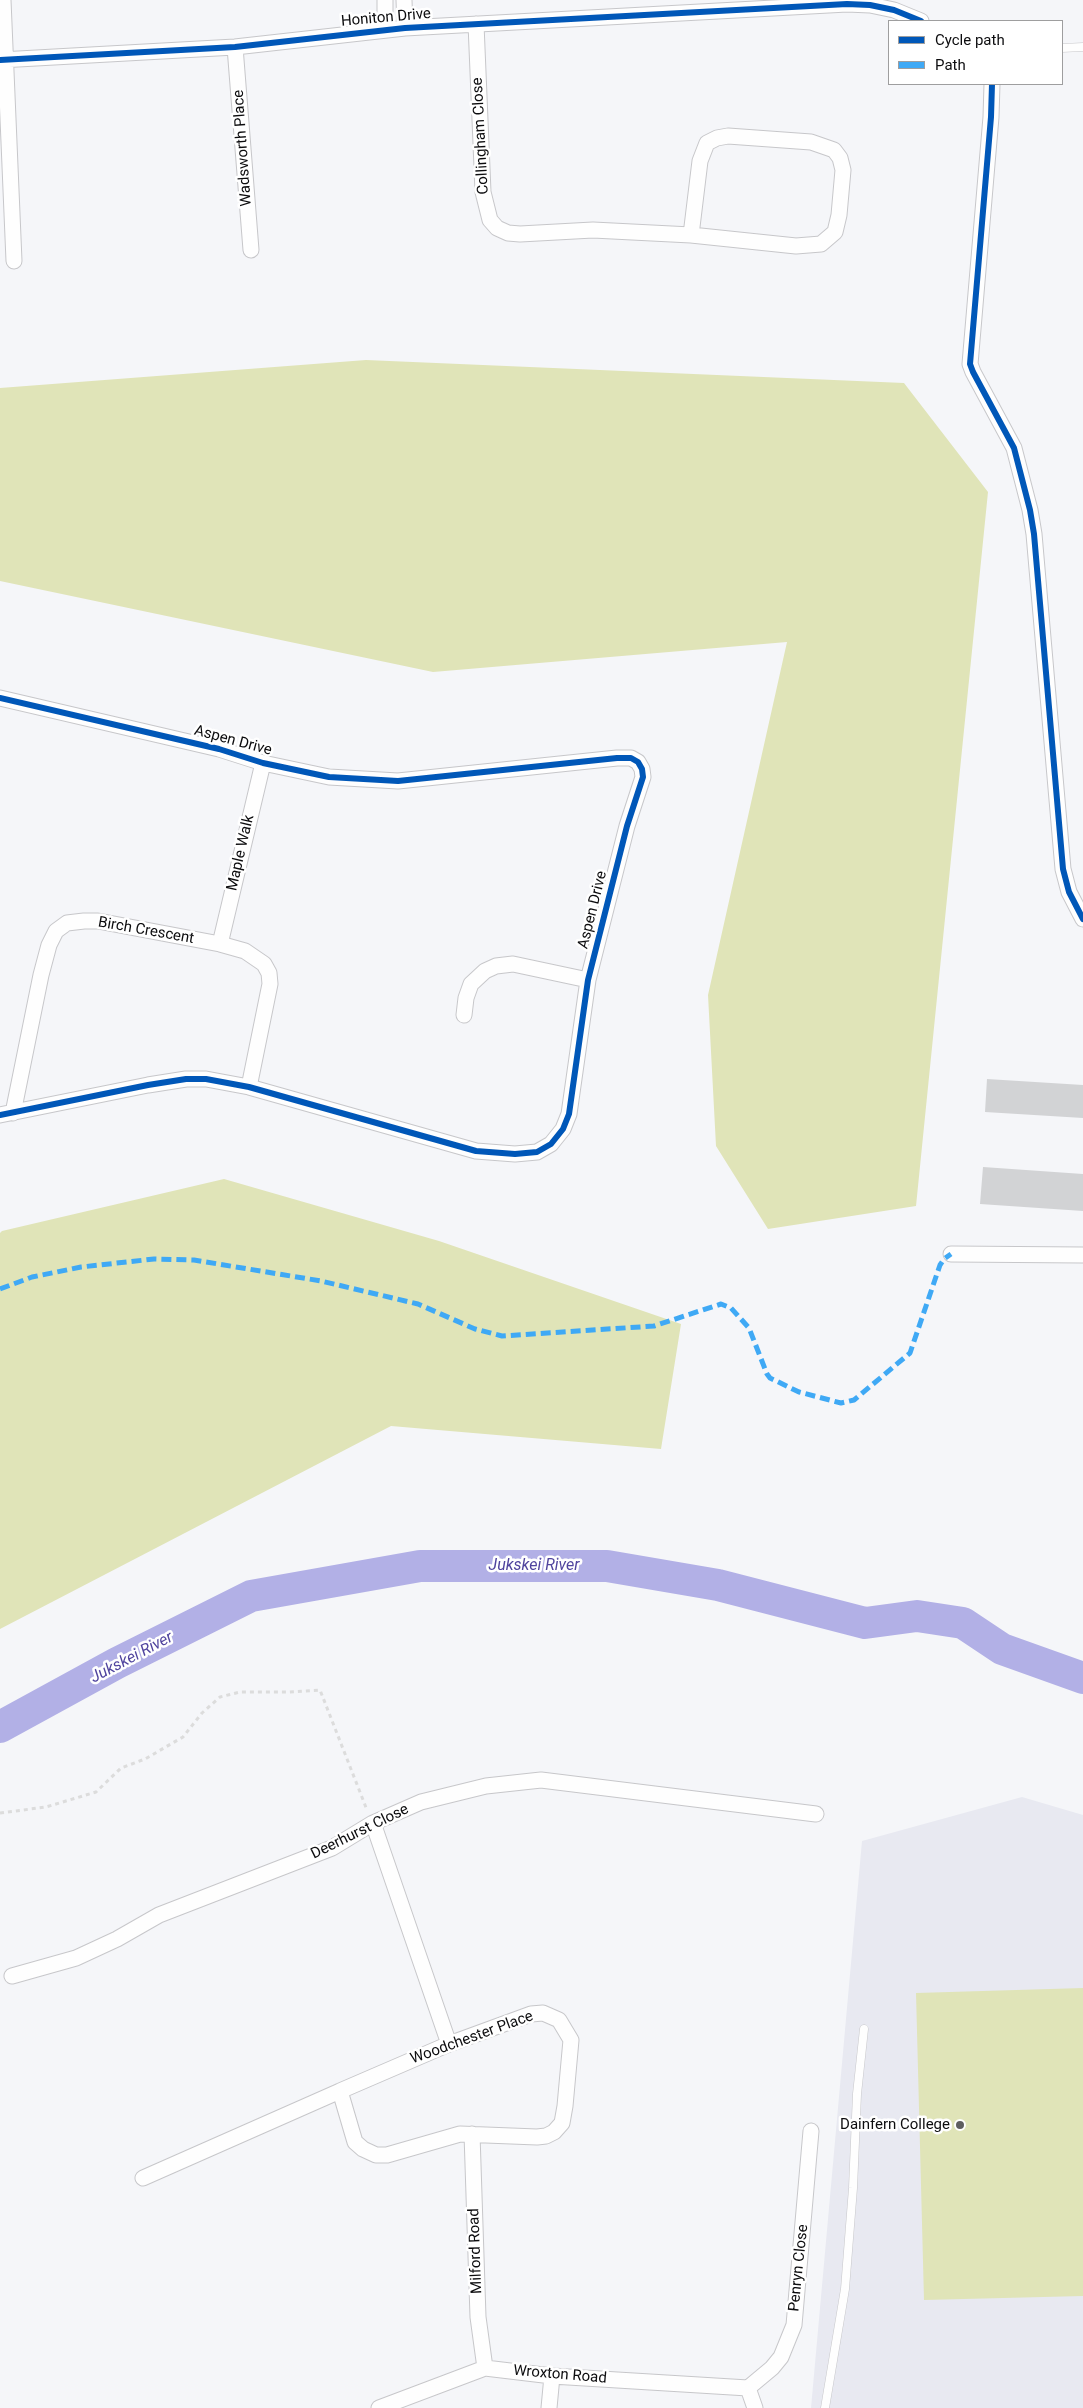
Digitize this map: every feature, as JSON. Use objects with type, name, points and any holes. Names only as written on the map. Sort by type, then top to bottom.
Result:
[{"type":"street","points":[[3,0],[3,60],[14,261]]},
{"type":"street","points":[[385,0],[385,30]]},
{"type":"street","points":[[404,0],[405,28]]},
{"type":"street","name":"Honiton Drive","points":[[3,60],[235,46],[405,28],[846,4],[870,5],[894,10],[919,20]]},
{"type":"street","name":"Collingham Close","points":[[476,24],[483,192],[490,220],[497,228],[520,234],[593,230],[691,235],[796,246],[822,244],[836,232],[843,170],[840,158],[834,150],[811,142],[728,136],[716,138],[707,143],[700,161],[691,235]]},
{"type":"street","name":"Wadsworth Place","points":[[235,46],[251,250]]},
{"type":"street","points":[[992,85],[991,117],[970,364],[972,372],[1014,448],[1030,510],[1034,534],[1063,869],[1069,892],[1083,919]]},
{"type":"street","name":"Aspen Drive","points":[[0,698],[218,750],[263,763],[329,777],[398,780],[617,758],[631,758],[638,762],[642,769],[643,777],[627,826],[588,980],[569,1114],[563,1128],[551,1144],[537,1152],[515,1154],[476,1151],[219,1080],[186,1079],[148,1085],[6,1114]]},
{"type":"street","name":"Maple Walk","points":[[220,944],[263,763]]},
{"type":"street","name":"Birch Crescent","points":[[6,1114],[41,974],[56,931],[67,923],[98,921],[220,944],[254,956],[264,964],[270,973],[266,1011],[249,1087]]},
{"type":"street","points":[[464,1015],[466,998],[471,984],[485,971],[496,966],[513,964],[588,980]]},
{"type":"street","points":[[951,1254],[1083,1255]]},
{"type":"street","name":"Deerhurst Close","points":[[12,1976],[76,1958],[117,1939],[159,1915],[332,1848],[372,1823],[439,1797],[486,1786],[527,1780],[555,1782],[816,1814]]},
{"type":"street","points":[[372,1823],[449,2044]]},
{"type":"street","name":"Woodchester Place","points":[[143,2178],[340,2091],[449,2044],[531,2014],[543,2013],[559,2020],[570,2040],[562,2122],[558,2128],[546,2136],[472,2134],[444,2138],[399,2153],[376,2155],[363,2149],[355,2142],[340,2091]]},
{"type":"street","name":"Penryn Close","points":[[748,2388],[772,2368],[781,2356],[794,2325],[812,2131]]},
{"type":"street","name":"Milford Road","points":[[472,2134],[478,2316],[485,2368]]},
{"type":"street","name":"Wroxton Road","points":[[379,2408],[412,2402],[485,2368],[552,2376],[748,2388]]},
{"type":"street","points":[[549,2408],[552,2376]]},
{"type":"street","points":[[748,2388],[755,2408]]},
{"type":"lane","points":[[1063,48],[1083,47]]},
{"type":"lane","points":[[825,2408],[845,2289],[853,2188],[857,2094],[864,2029]]},
{"type":"path","points":[[0,1813],[46,1807],[96,1792],[121,1768],[145,1759],[183,1737],[202,1713],[220,1698],[240,1692],[320,1690],[372,1823]]},
{"type":"shaded area","name":"Dainfern College","points":[[1022,1797],[1083,1815],[1083,2408],[811,2408],[862,1841]]},
{"type":"green space","points":[[366,360],[904,383],[988,492],[916,1206],[768,1229],[716,1146],[708,995],[787,642],[433,672],[0,581],[0,388]]},
{"type":"green space","points":[[224,1179],[439,1241],[681,1324],[661,1449],[391,1426],[0,1629],[0,1233]]},
{"type":"green space","points":[[1083,1988],[1083,2296],[924,2300],[916,1993]]},
{"type":"building","points":[[987,1079],[1083,1085],[1083,1118],[985,1112]]},
{"type":"building","points":[[983,1167],[1083,1174],[1083,1211],[980,1204]]},
{"type":"waterway","name":"Jukskei River","points":[[0,1727],[117,1663],[251,1596],[420,1566],[607,1566],[718,1585],[865,1623],[917,1616],[963,1623],[1002,1649],[1083,1678]]},
{"type":"marked path","points":[[0,1289],[32,1277],[81,1267],[154,1259],[194,1260],[321,1281],[418,1304],[475,1329],[502,1336],[654,1326],[721,1304],[731,1308],[749,1328],[770,1378],[799,1392],[841,1403],[854,1400],[910,1353],[940,1265],[951,1254]]},
{"type":"cycle path","points":[[0,60],[235,47],[405,28],[847,4],[870,5],[894,10],[919,20]]},
{"type":"cycle path","points":[[992,85],[991,117],[970,364],[1014,448],[1030,510],[1034,534],[1063,869],[1069,892],[1083,919]]},
{"type":"cycle path","points":[[0,698],[219,749],[263,763],[329,777],[398,781],[617,758],[631,758],[638,762],[642,769],[643,777],[627,826],[588,980],[569,1114],[563,1129],[551,1144],[537,1152],[515,1154],[476,1151],[249,1087],[206,1079],[186,1079],[148,1085],[0,1115]]},
{"type":"place","name":"Dainfern College","points":[[960,2125]]}]
